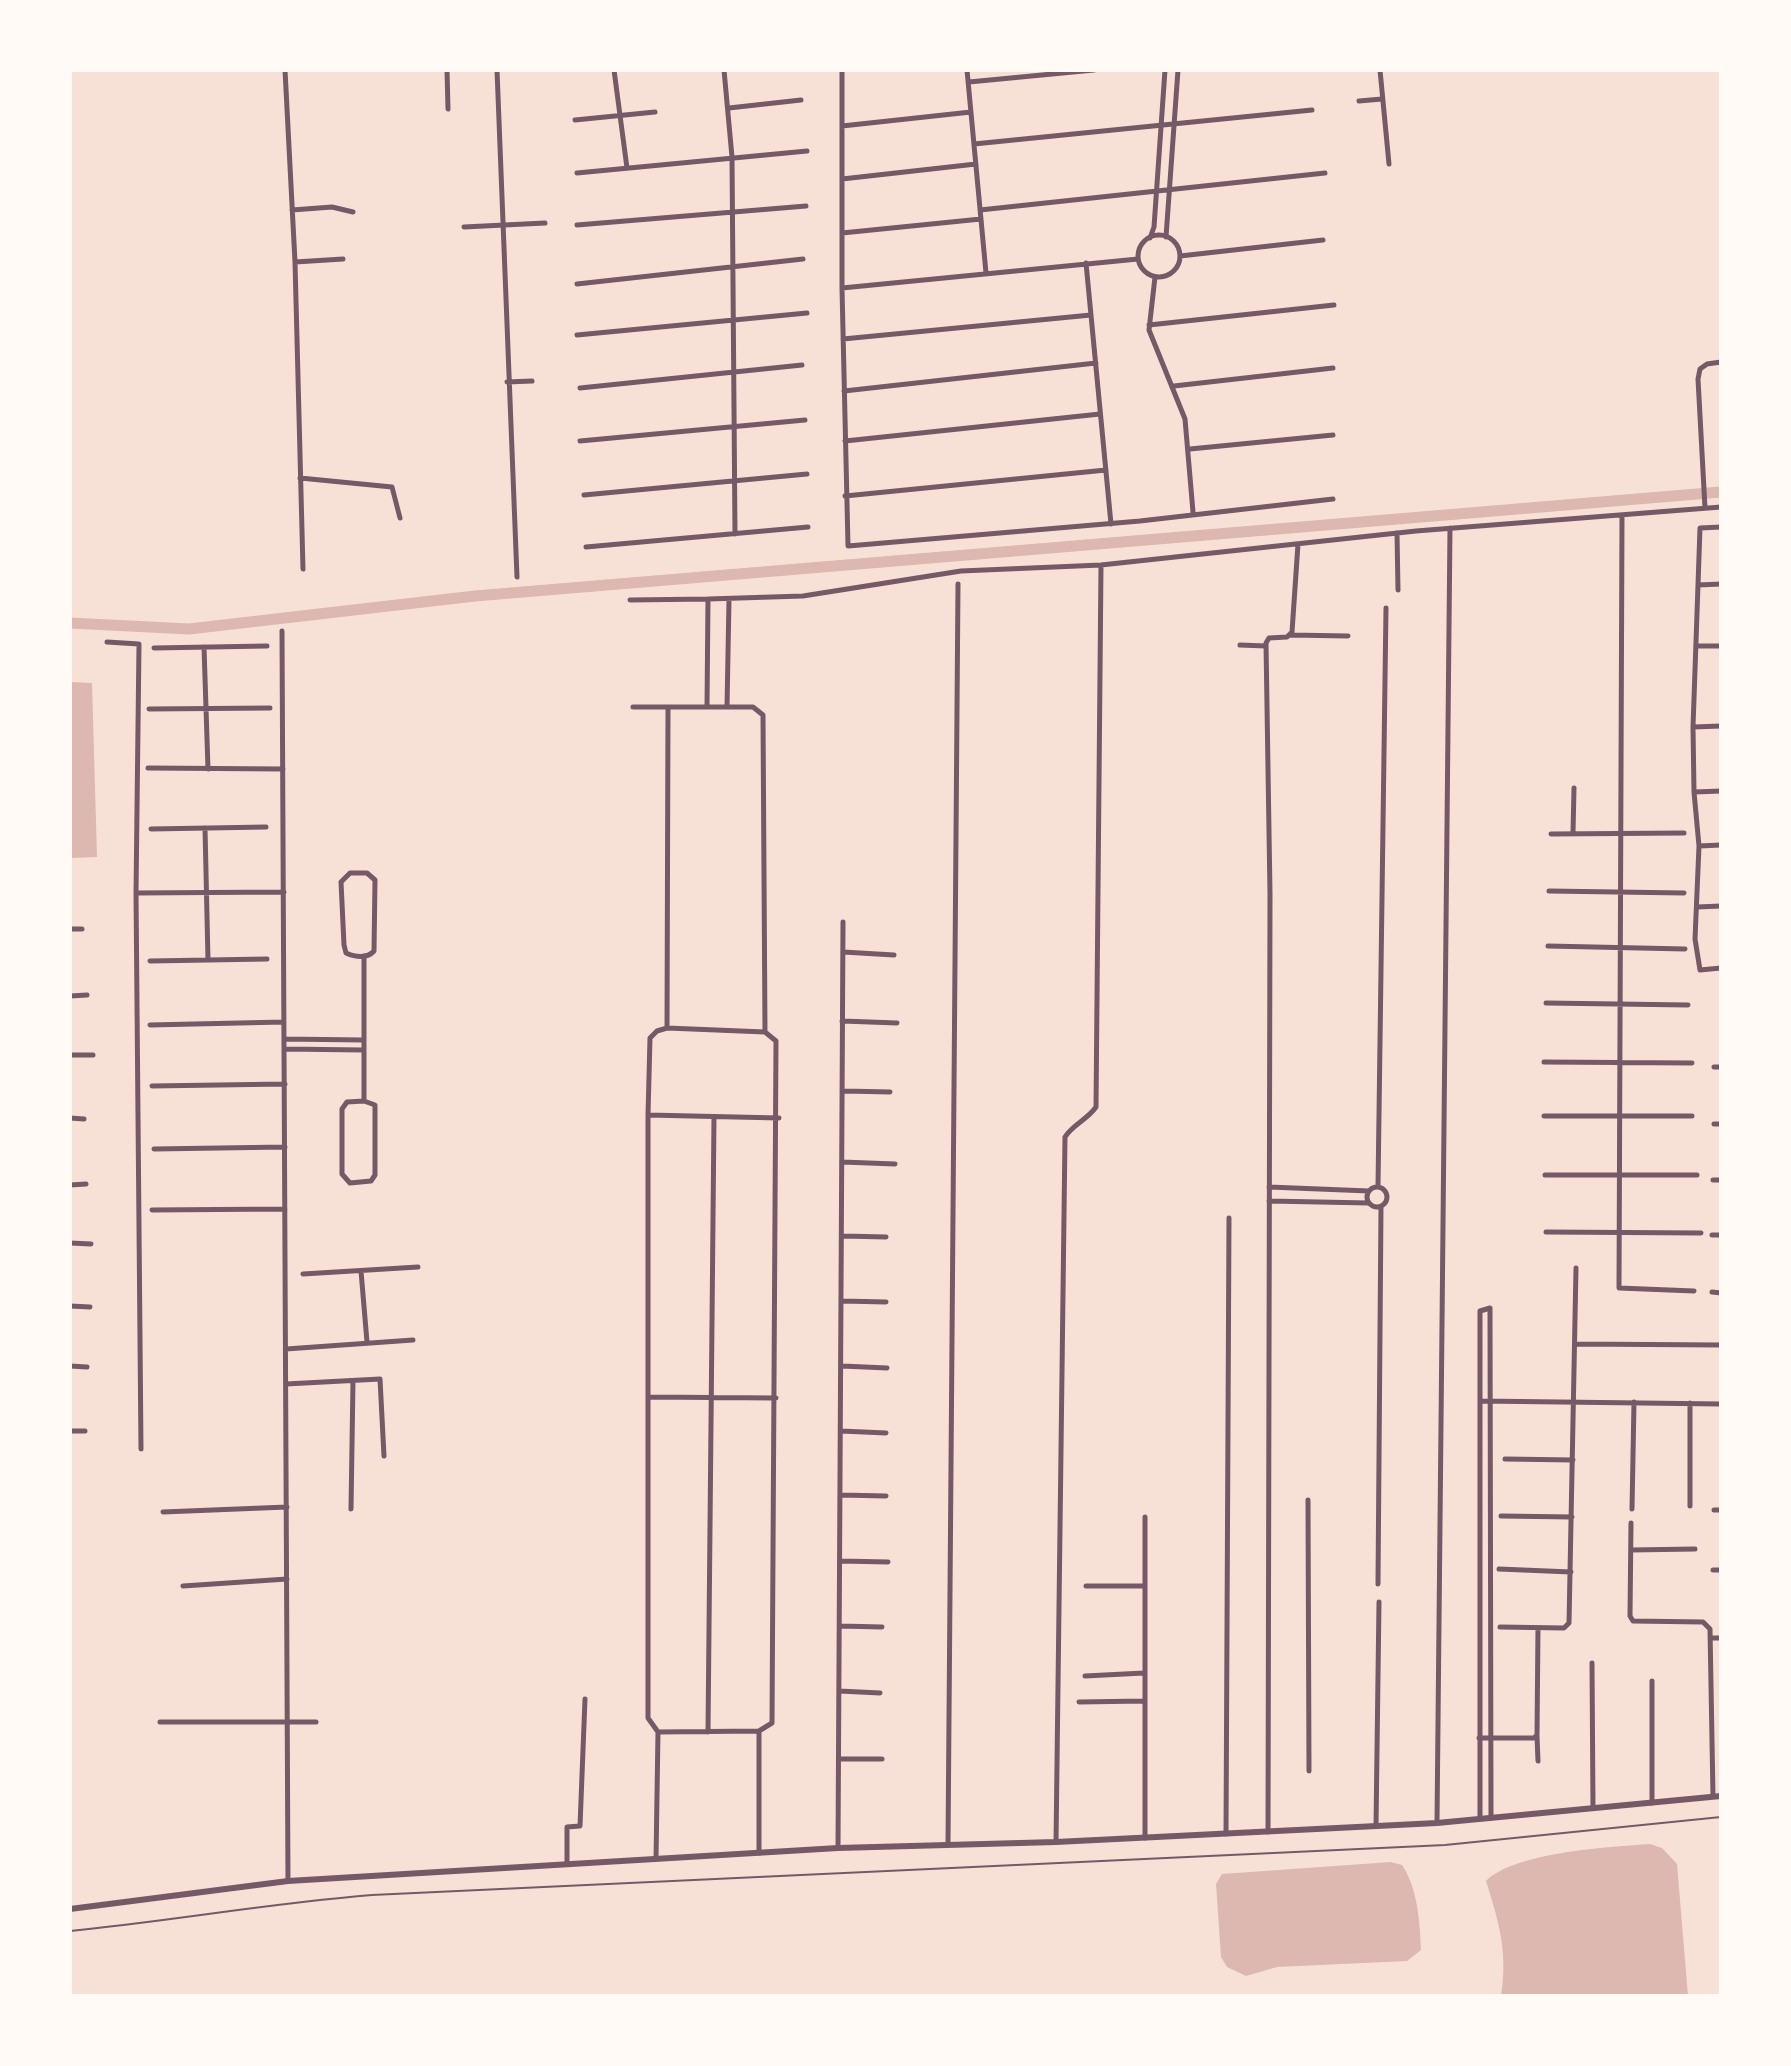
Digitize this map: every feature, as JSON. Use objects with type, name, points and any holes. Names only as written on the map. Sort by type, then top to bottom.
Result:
[{"type":"street","points":[[285,70],[295,262],[303,569]]},
{"type":"street","points":[[447,70],[448,109]]},
{"type":"street","points":[[497,70],[517,577]]},
{"type":"street","points":[[614,70],[627,168]]},
{"type":"street","points":[[724,70],[732,157],[735,534]]},
{"type":"street","points":[[842,70],[845,541],[852,547],[1111,524],[1193,512],[1333,499]]},
{"type":"street","points":[[967,70],[986,273]]},
{"type":"street","points":[[969,82],[1094,70]]},
{"type":"street","points":[[1150,238],[1166,237],[1176,244],[1180,256],[1172,272],[1155,277],[1144,271],[1138,259],[1140,249],[1150,238],[1157,189],[1165,70]]},
{"type":"street","points":[[1166,237],[1178,70]]},
{"type":"street","points":[[1380,70],[1389,164]]},
{"type":"street","points":[[1359,101],[1382,99]]},
{"type":"street","points":[[729,108],[801,100]]},
{"type":"street","points":[[974,144],[1312,110]]},
{"type":"street","points":[[575,120],[655,112]]},
{"type":"street","points":[[842,126],[971,112]]},
{"type":"street","points":[[577,173],[807,151]]},
{"type":"street","points":[[842,179],[976,164]]},
{"type":"street","points":[[980,210],[1169,187],[1325,173]]},
{"type":"street","points":[[577,225],[806,206]]},
{"type":"street","points":[[292,210],[332,207],[353,212]]},
{"type":"street","points":[[842,233],[981,219]]},
{"type":"street","points":[[464,227],[545,223]]},
{"type":"street","points":[[1180,256],[1323,240]]},
{"type":"street","points":[[295,262],[343,259]]},
{"type":"street","points":[[577,284],[803,259]]},
{"type":"street","points":[[842,288],[1138,259]]},
{"type":"street","points":[[1086,263],[1111,524]]},
{"type":"street","points":[[1155,277],[1149,325],[1155,349],[1174,386],[1185,419],[1190,449],[1193,512]]},
{"type":"street","points":[[1149,325],[1334,305]]},
{"type":"street","points":[[577,335],[807,313]]},
{"type":"street","points":[[843,339],[1091,315]]},
{"type":"street","points":[[1705,508],[1700,369],[1707,364],[1721,362]]},
{"type":"street","points":[[844,391],[1096,363]]},
{"type":"street","points":[[580,388],[802,365]]},
{"type":"street","points":[[1174,386],[1333,368]]},
{"type":"street","points":[[507,382],[532,381]]},
{"type":"street","points":[[845,441],[1100,414]]},
{"type":"street","points":[[580,441],[805,420]]},
{"type":"street","points":[[1190,449],[1333,435]]},
{"type":"street","points":[[845,496],[1106,470]]},
{"type":"street","points":[[584,495],[807,474]]},
{"type":"street","points":[[300,478],[392,487],[400,518]]},
{"type":"street","points":[[630,600],[803,596],[961,571],[1101,565],[1450,528],[1721,507]]},
{"type":"street","points":[[1622,515],[1619,1288],[1694,1291]]},
{"type":"street","points":[[586,547],[808,527]]},
{"type":"street","points":[[1721,527],[1700,528],[1693,727],[1699,846],[1695,939],[1700,970],[1721,968]]},
{"type":"street","points":[[1437,1823],[1450,528]]},
{"type":"street","points":[[1397,533],[1398,590]]},
{"type":"street","points":[[1290,635],[1298,544]]},
{"type":"street","points":[[1056,1842],[1065,1137],[1096,1107],[1101,565]]},
{"type":"street","points":[[948,1844],[958,584]]},
{"type":"street","points":[[1698,585],[1721,584]]},
{"type":"street","points":[[707,707],[708,599]]},
{"type":"street","points":[[727,707],[729,600]]},
{"type":"street","points":[[1378,1584],[1381,1207],[1387,1196],[1378,1187],[1386,608]]},
{"type":"street","points":[[282,631],[288,1881]]},
{"type":"street","points":[[1268,1832],[1266,646],[1269,638],[1290,635],[1348,636]]},
{"type":"street","points":[[107,642],[139,644],[136,893],[141,1449]]},
{"type":"street","points":[[1240,645],[1266,646]]},
{"type":"street","points":[[154,648],[267,646]]},
{"type":"street","points":[[1696,646],[1721,646]]},
{"type":"street","points":[[204,647],[208,769]]},
{"type":"street","points":[[633,707],[753,707],[763,715],[765,1032]]},
{"type":"street","points":[[667,1028],[668,707]]},
{"type":"street","points":[[149,709],[270,708]]},
{"type":"street","points":[[1693,727],[1721,726]]},
{"type":"street","points":[[148,768],[283,769]]},
{"type":"street","points":[[1573,833],[1574,788]]},
{"type":"street","points":[[1694,792],[1721,791]]},
{"type":"street","points":[[151,829],[266,827]]},
{"type":"street","points":[[205,828],[208,960]]},
{"type":"street","points":[[1551,834],[1684,833]]},
{"type":"street","points":[[1699,846],[1721,845]]},
{"type":"street","points":[[350,873],[367,873],[375,880],[374,951],[364,956],[346,953],[344,945],[341,882],[350,873]]},
{"type":"street","points":[[1549,891],[1684,893]]},
{"type":"street","points":[[136,893],[284,892]]},
{"type":"street","points":[[1697,907],[1721,906]]},
{"type":"street","points":[[838,1848],[843,922]]},
{"type":"street","points":[[70,929],[82,929]]},
{"type":"street","points":[[1548,946],[1685,949]]},
{"type":"street","points":[[843,952],[894,955]]},
{"type":"street","points":[[364,956],[364,1101]]},
{"type":"street","points":[[150,961],[267,959]]},
{"type":"street","points":[[70,996],[87,995]]},
{"type":"street","points":[[1546,1003],[1688,1005]]},
{"type":"street","points":[[842,1021],[897,1023]]},
{"type":"street","points":[[150,1025],[284,1022]]},
{"type":"street","points":[[656,1859],[658,1732],[648,1718],[650,1038],[657,1031],[667,1028],[765,1032],[776,1041],[779,1118],[772,1723],[759,1731],[658,1732]]},
{"type":"street","points":[[284,1039],[363,1040]]},
{"type":"street","points":[[284,1049],[363,1050]]},
{"type":"street","points":[[70,1055],[93,1055]]},
{"type":"street","points":[[1544,1062],[1692,1063]]},
{"type":"street","points":[[152,1086],[285,1084]]},
{"type":"street","points":[[844,1091],[890,1092]]},
{"type":"street","points":[[364,1101],[375,1105],[375,1175],[371,1181],[350,1183],[342,1174],[342,1109],[347,1102],[364,1101]]},
{"type":"street","points":[[648,1115],[779,1118]]},
{"type":"street","points":[[1544,1116],[1692,1116]]},
{"type":"street","points":[[708,1732],[714,1117]]},
{"type":"street","points":[[70,1118],[84,1119]]},
{"type":"street","points":[[154,1149],[285,1147]]},
{"type":"street","points":[[842,1162],[895,1164]]},
{"type":"street","points":[[1545,1175],[1697,1175]]},
{"type":"street","points":[[1713,1180],[1721,1180]]},
{"type":"street","points":[[70,1185],[86,1184]]},
{"type":"street","points":[[1269,1187],[1369,1191],[1378,1187]]},
{"type":"street","points":[[1369,1191],[1369,1203]]},
{"type":"street","points":[[1269,1201],[1369,1203],[1381,1207]]},
{"type":"street","points":[[152,1210],[285,1209]]},
{"type":"street","points":[[1226,1834],[1229,1218]]},
{"type":"street","points":[[1546,1232],[1701,1233]]},
{"type":"street","points":[[1712,1235],[1721,1235]]},
{"type":"street","points":[[843,1236],[886,1237]]},
{"type":"street","points":[[70,1243],[91,1244]]},
{"type":"street","points":[[303,1274],[418,1267]]},
{"type":"street","points":[[1500,1627],[1564,1628],[1569,1623],[1576,1268]]},
{"type":"street","points":[[361,1271],[367,1342]]},
{"type":"street","points":[[1712,1292],[1721,1293]]},
{"type":"street","points":[[842,1301],[886,1302]]},
{"type":"street","points":[[70,1306],[90,1307]]},
{"type":"street","points":[[1480,1819],[1482,1308],[1491,1310],[1491,1818]]},
{"type":"street","points":[[286,1349],[413,1340]]},
{"type":"street","points":[[1575,1344],[1721,1345]]},
{"type":"street","points":[[70,1366],[87,1367]]},
{"type":"street","points":[[842,1366],[887,1368]]},
{"type":"street","points":[[286,1384],[380,1379],[384,1456]]},
{"type":"street","points":[[351,1509],[353,1381]]},
{"type":"street","points":[[648,1397],[776,1398]]},
{"type":"street","points":[[1480,1401],[1721,1404]]},
{"type":"street","points":[[1632,1509],[1634,1402]]},
{"type":"street","points":[[1690,1403],[1690,1506]]},
{"type":"street","points":[[70,1431],[85,1431]]},
{"type":"street","points":[[841,1431],[886,1433]]},
{"type":"street","points":[[1505,1459],[1573,1460]]},
{"type":"street","points":[[841,1495],[886,1496]]},
{"type":"street","points":[[1308,1500],[1309,1771]]},
{"type":"street","points":[[163,1512],[287,1507]]},
{"type":"street","points":[[1501,1516],[1572,1517]]},
{"type":"street","points":[[1145,1517],[1145,1838]]},
{"type":"street","points":[[70,1909],[288,1881],[838,1848],[1056,1842],[1437,1823],[1717,1796],[1710,1629],[1703,1622],[1633,1621],[1630,1616],[1631,1523]]},
{"type":"street","points":[[1631,1550],[1695,1549]]},
{"type":"street","points":[[840,1561],[888,1562]]},
{"type":"street","points":[[1499,1569],[1571,1572]]},
{"type":"street","points":[[1713,1570],[1721,1570]]},
{"type":"street","points":[[183,1586],[287,1579]]},
{"type":"street","points":[[1086,1586],[1145,1586]]},
{"type":"street","points":[[1376,1826],[1379,1602]]},
{"type":"street","points":[[840,1626],[882,1627]]},
{"type":"street","points":[[1538,1628],[1538,1761]]},
{"type":"street","points":[[1710,1638],[1721,1638]]},
{"type":"street","points":[[1592,1663],[1593,1808]]},
{"type":"street","points":[[1085,1676],[1144,1673]]},
{"type":"street","points":[[1652,1681],[1652,1803]]},
{"type":"street","points":[[839,1691],[880,1693]]},
{"type":"street","points":[[567,1864],[567,1827],[580,1826],[585,1699]]},
{"type":"street","points":[[1079,1702],[1144,1701]]},
{"type":"street","points":[[160,1722],[316,1722]]},
{"type":"street","points":[[759,1731],[759,1853]]},
{"type":"street","points":[[1479,1738],[1534,1738],[1537,1735]]},
{"type":"street","points":[[839,1759],[882,1759]]},
{"type":"lane","points":[[70,1931],[180,1920],[287,1902],[372,1895],[1445,1845],[1721,1817]]},
{"type":"shaded area","points":[[70,682],[92,683],[97,857],[70,858]]},
{"type":"shaded area","points":[[1650,1844],[1662,1848],[1677,1864],[1688,1996],[1501,1996],[1501,1938],[1486,1881],[1518,1863],[1540,1857]]},
{"type":"shaded area","points":[[1391,1862],[1402,1865],[1412,1884],[1417,1906],[1421,1950],[1407,1961],[1277,1967],[1246,1976],[1227,1967],[1221,1957],[1216,1884],[1222,1874]]},
{"type":"waterway","points":[[70,623],[189,629],[475,596],[1721,492]]}]
